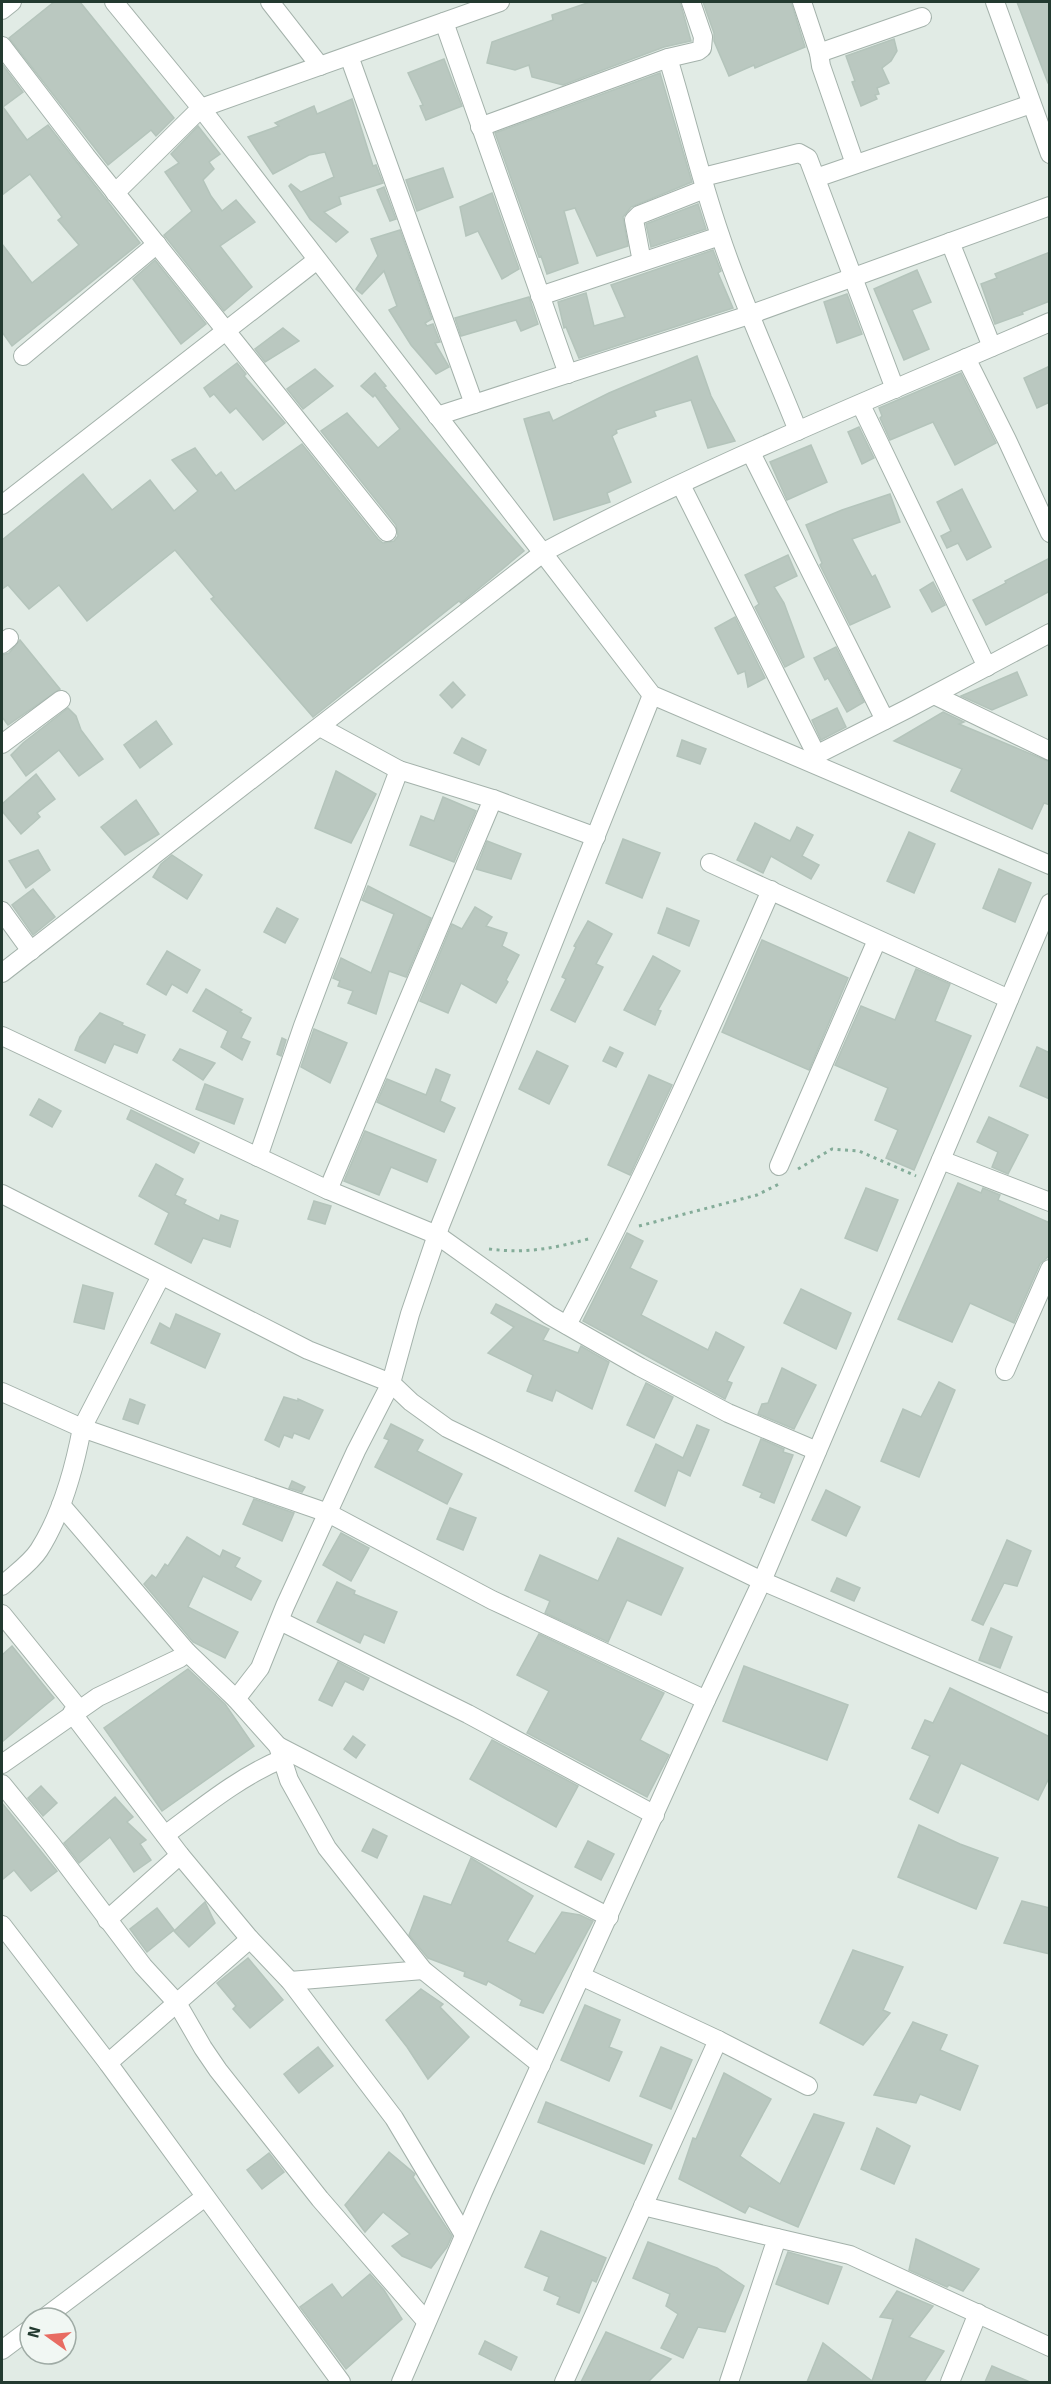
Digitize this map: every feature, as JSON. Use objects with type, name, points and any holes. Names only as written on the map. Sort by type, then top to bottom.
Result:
[{"type":"street","points":[[2,10],[12,2]]},
{"type":"street","points":[[114,2],[201,108],[652,695],[810,757],[1050,865]]},
{"type":"street","points":[[270,2],[320,66]]},
{"type":"street","points":[[480,127],[668,58],[698,51],[702,48],[703,37],[690,2]]},
{"type":"street","points":[[802,2],[821,66],[855,164]]},
{"type":"street","points":[[995,2],[1050,154]]},
{"type":"street","points":[[115,193],[201,108],[492,3]]},
{"type":"street","points":[[819,53],[922,17]]},
{"type":"street","points":[[444,22],[568,374]]},
{"type":"street","points":[[2,46],[115,193],[387,532]]},
{"type":"street","points":[[349,56],[474,404]]},
{"type":"street","points":[[668,58],[720,236],[749,315],[798,431]]},
{"type":"street","points":[[816,178],[1031,104]]},
{"type":"street","points":[[642,262],[634,220],[639,215],[704,183],[799,153],[808,158],[895,389]]},
{"type":"street","points":[[436,416],[749,315],[1050,206]]},
{"type":"street","points":[[540,296],[720,236]]},
{"type":"street","points":[[950,242],[992,347]]},
{"type":"street","points":[[23,356],[157,244]]},
{"type":"street","points":[[2,505],[317,260]]},
{"type":"street","points":[[2,973],[544,552],[603,521],[798,431],[1050,322]]},
{"type":"street","points":[[966,358],[1050,532]]},
{"type":"street","points":[[861,405],[987,667]]},
{"type":"street","points":[[751,453],[885,720]]},
{"type":"street","points":[[681,485],[810,757]]},
{"type":"street","points":[[810,757],[934,695],[1050,633]]},
{"type":"street","points":[[236,1699],[260,1668],[328,1513],[391,1383],[410,1314],[437,1236],[652,695]]},
{"type":"street","points":[[934,695],[1050,751]]},
{"type":"street","points":[[2,744],[61,700]]},
{"type":"street","points":[[320,727],[399,770],[493,799],[596,837]]},
{"type":"street","points":[[258,1157],[303,1026],[399,770]]},
{"type":"street","points":[[328,1190],[493,799]]},
{"type":"street","points":[[710,863],[1009,999]]},
{"type":"street","points":[[567,1325],[616,1232],[674,1112],[771,891]]},
{"type":"street","points":[[401,2382],[464,2235],[762,1581],[1050,903]]},
{"type":"street","points":[[2,911],[31,951]]},
{"type":"street","points":[[784,1174],[877,940]]},
{"type":"street","points":[[2,1036],[328,1190],[437,1236],[549,1315],[640,1367],[728,1413],[817,1451]]},
{"type":"street","points":[[941,1160],[1050,1202]]},
{"type":"street","points":[[2,1194],[308,1350],[391,1383],[447,1428],[762,1581],[1050,1704]]},
{"type":"street","points":[[1005,1371],[1050,1269]]},
{"type":"street","points":[[2,1586],[38,1552],[62,1505],[82,1428],[161,1276]]},
{"type":"street","points":[[2,1391],[82,1428],[328,1513],[492,1600],[706,1700]]},
{"type":"street","points":[[62,1505],[187,1652],[236,1699],[280,1753],[289,1780],[327,1848],[423,1970],[541,2065]]},
{"type":"street","points":[[2,1614],[180,1855],[250,1939],[291,1981],[393,2118],[464,2235]]},
{"type":"street","points":[[280,1621],[468,1714],[655,1815]]},
{"type":"street","points":[[2,1764],[98,1697],[180,1658],[187,1652]]},
{"type":"street","points":[[165,1835],[226,1790],[265,1766],[280,1753]]},
{"type":"street","points":[[280,1753],[609,1917]]},
{"type":"street","points":[[2,1784],[51,1844],[143,1966],[177,2003],[218,2070],[320,2199],[426,2321]]},
{"type":"street","points":[[107,1920],[180,1855]]},
{"type":"street","points":[[2,1925],[108,2063],[341,2382]]},
{"type":"street","points":[[108,2063],[250,1939]]},
{"type":"street","points":[[291,1981],[423,1970]]},
{"type":"street","points":[[581,1976],[718,2040],[808,2086]]},
{"type":"street","points":[[564,2382],[718,2040]]},
{"type":"street","points":[[60,2306],[205,2197]]},
{"type":"street","points":[[643,2206],[850,2255],[1050,2347]]},
{"type":"street","points":[[729,2382],[777,2238]]},
{"type":"street","points":[[950,2382],[978,2313]]},
{"type":"street","points":[[2,2350],[18,2338]]},
{"type":"path","points":[[483,1248],[511,1252],[543,1251],[758,1195],[784,1174],[832,1149],[859,1151],[931,1183]]},
{"type":"building","points":[[54,2],[80,2],[174,118],[156,136],[151,130],[108,165],[9,38]]},
{"type":"building","points":[[590,2],[680,2],[691,41],[664,47],[563,85],[532,77],[529,65],[515,70],[487,63],[492,42],[553,20],[552,15]]},
{"type":"building","points":[[703,2],[791,2],[805,47],[729,76],[714,41],[714,33]]},
{"type":"building","points":[[1017,2],[1050,2],[1050,83],[1048,83]]},
{"type":"building","points":[[894,39],[897,51],[891,61],[882,68],[889,83],[877,88],[879,94],[875,95],[877,99],[861,106],[846,56]]},
{"type":"building","points":[[444,59],[462,106],[426,120],[420,106],[423,105],[408,73]]},
{"type":"building","points":[[2,64],[23,92],[3,107],[27,140],[48,125],[140,243],[12,346],[2,332],[2,244],[32,283],[79,245],[58,220],[62,217],[30,174],[2,195]]},
{"type":"building","points":[[660,73],[692,182],[631,207],[623,217],[628,246],[597,256],[575,208],[564,211],[578,263],[547,274],[495,133]]},
{"type":"building","points":[[352,99],[373,166],[376,165],[383,183],[339,197],[341,204],[324,212],[348,232],[336,242],[310,219],[289,186],[291,184],[301,192],[334,177],[325,152],[309,155],[273,174],[248,137],[279,126],[275,123],[314,106],[317,114]]},
{"type":"building","points":[[198,126],[220,154],[209,162],[214,169],[203,180],[211,196],[222,211],[236,200],[255,222],[220,246],[252,287],[224,311],[164,235],[192,211],[165,172],[179,163],[171,154]]},
{"type":"building","points":[[443,168],[453,197],[417,211],[406,180]]},
{"type":"building","points":[[384,187],[396,219],[390,221],[377,190]]},
{"type":"building","points":[[492,193],[519,269],[502,279],[478,231],[466,236],[460,207]]},
{"type":"building","points":[[698,204],[706,229],[651,247],[646,224]]},
{"type":"building","points":[[400,230],[432,319],[425,323],[427,326],[433,324],[440,342],[435,343],[449,367],[436,374],[411,345],[389,310],[397,306],[384,271],[362,294],[356,289],[378,256],[371,239]]},
{"type":"building","points":[[713,250],[721,271],[718,273],[733,308],[579,358],[566,327],[564,328],[558,302],[586,293],[594,326],[625,317],[611,285]]},
{"type":"building","points":[[1050,252],[1050,301],[995,324],[981,284],[997,278],[995,274]]},
{"type":"building","points":[[155,260],[206,324],[181,344],[133,279]]},
{"type":"building","points":[[917,270],[931,302],[912,310],[929,349],[904,360],[874,289]]},
{"type":"building","points":[[847,294],[862,334],[837,343],[824,302]]},
{"type":"building","points":[[529,297],[538,324],[521,331],[516,320],[461,336],[455,318]]},
{"type":"building","points":[[283,328],[299,341],[265,362],[255,349]]},
{"type":"building","points":[[697,356],[711,396],[735,441],[708,448],[691,400],[654,411],[656,416],[616,430],[617,433],[612,436],[631,482],[607,493],[610,502],[554,520],[524,419],[549,412],[553,421],[609,393]]},
{"type":"building","points":[[237,363],[246,374],[244,376],[285,423],[263,440],[236,408],[230,413],[214,394],[210,397],[204,388]]},
{"type":"building","points":[[1050,366],[1050,402],[1037,408],[1024,378]]},
{"type":"building","points":[[315,369],[333,386],[303,409],[287,389]]},
{"type":"building","points":[[375,373],[386,386],[384,387],[524,551],[461,603],[459,601],[313,717],[211,599],[214,597],[175,550],[87,621],[59,585],[29,609],[8,585],[2,589],[2,540],[83,474],[112,510],[150,480],[174,511],[198,491],[172,460],[195,448],[216,476],[221,472],[235,491],[302,444],[378,539],[383,543],[394,541],[398,536],[396,525],[321,431],[347,413],[378,448],[400,429],[375,395],[373,397],[361,386]]},
{"type":"building","points":[[961,373],[996,443],[955,465],[933,422],[890,440],[880,418],[882,416],[879,408]]},
{"type":"building","points":[[859,427],[874,458],[862,464],[848,432]]},
{"type":"building","points":[[811,445],[827,482],[787,500],[770,462]]},
{"type":"building","points":[[962,489],[991,547],[967,560],[958,543],[947,548],[941,536],[951,531],[937,502]]},
{"type":"building","points":[[890,494],[900,522],[852,539],[872,577],[875,575],[890,607],[850,625],[820,565],[822,563],[806,525]]},
{"type":"building","points":[[788,555],[797,576],[774,587],[784,603],[804,657],[785,667],[755,607],[759,604],[745,575]]},
{"type":"building","points":[[1050,558],[1050,591],[986,625],[973,600]]},
{"type":"building","points":[[933,582],[945,605],[932,612],[920,590]]},
{"type":"building","points":[[735,617],[765,678],[748,687],[745,671],[738,674],[715,628]]},
{"type":"building","points":[[20,640],[60,689],[8,725],[2,717],[2,655],[9,653]]},
{"type":"building","points":[[836,647],[864,702],[847,712],[828,678],[825,680],[814,658]]},
{"type":"building","points":[[1017,672],[1027,695],[992,710],[961,696]]},
{"type":"building","points":[[453,682],[465,695],[452,708],[440,695]]},
{"type":"building","points":[[68,708],[76,716],[81,730],[103,759],[79,776],[59,750],[26,776],[11,755]]},
{"type":"building","points":[[837,708],[846,727],[821,740],[812,720]]},
{"type":"building","points":[[943,712],[964,722],[959,724],[1050,762],[1050,805],[1044,803],[1032,829],[951,791],[962,769],[894,741]]},
{"type":"building","points":[[156,721],[172,744],[140,768],[124,745]]},
{"type":"building","points":[[462,738],[486,750],[479,765],[454,753]]},
{"type":"building","points":[[682,740],[706,749],[700,764],[677,756]]},
{"type":"building","points":[[336,771],[376,794],[351,843],[315,828]]},
{"type":"building","points":[[36,774],[55,799],[37,813],[40,817],[21,834],[2,811],[2,804]]},
{"type":"building","points":[[443,797],[476,811],[454,862],[410,845],[421,816],[434,821]]},
{"type":"building","points":[[136,800],[159,834],[125,855],[101,827]]},
{"type":"building","points":[[755,823],[790,841],[797,827],[813,835],[802,856],[819,865],[811,879],[771,856],[763,873],[737,860]]},
{"type":"building","points":[[909,832],[935,844],[914,893],[887,881]]},
{"type":"building","points":[[623,839],[660,853],[642,898],[606,883]]},
{"type":"building","points":[[487,841],[521,854],[511,879],[476,869]]},
{"type":"building","points":[[38,850],[50,870],[26,888],[9,861]]},
{"type":"building","points":[[172,855],[202,875],[187,899],[153,877],[161,864]]},
{"type":"building","points":[[999,869],[1031,883],[1015,922],[983,908]]},
{"type":"building","points":[[368,886],[431,918],[406,977],[389,971],[376,1014],[348,1003],[353,991],[338,986],[340,981],[333,978],[341,958],[371,973],[394,914],[362,900]]},
{"type":"building","points":[[33,889],[55,917],[33,935],[12,905]]},
{"type":"building","points":[[475,907],[492,917],[486,926],[507,933],[502,946],[519,955],[496,1003],[461,983],[448,1013],[420,1001],[452,924],[462,929]]},
{"type":"building","points":[[277,908],[298,919],[285,943],[264,932]]},
{"type":"building","points":[[667,908],[699,921],[689,946],[658,933]]},
{"type":"building","points":[[588,921],[612,934],[596,964],[603,967],[575,1022],[551,1010],[566,979],[562,977],[576,947],[574,946]]},
{"type":"building","points":[[762,940],[848,978],[809,1070],[722,1032]]},
{"type":"building","points":[[167,951],[200,970],[187,993],[172,984],[166,995],[147,984]]},
{"type":"building","points":[[653,956],[680,971],[658,1010],[661,1011],[655,1025],[624,1010]]},
{"type":"building","points":[[916,969],[950,984],[935,1021],[971,1036],[914,1170],[886,1158],[898,1130],[875,1120],[888,1088],[835,1065],[861,1006],[895,1020]]},
{"type":"building","points":[[206,989],[242,1010],[240,1012],[251,1018],[241,1038],[250,1042],[242,1060],[221,1047],[228,1031],[193,1011]]},
{"type":"building","points":[[100,1013],[145,1035],[137,1053],[114,1044],[105,1063],[75,1050],[80,1037]]},
{"type":"building","points":[[314,1029],[347,1043],[330,1083],[301,1067]]},
{"type":"building","points":[[282,1038],[286,1040],[281,1056],[277,1054]]},
{"type":"building","points":[[610,1047],[623,1053],[616,1067],[603,1061]]},
{"type":"building","points":[[1037,1047],[1050,1053],[1050,1099],[1020,1086]]},
{"type":"building","points":[[180,1049],[215,1063],[203,1080],[173,1060]]},
{"type":"building","points":[[537,1051],[568,1066],[549,1104],[519,1089]]},
{"type":"building","points":[[436,1069],[450,1075],[440,1101],[455,1108],[444,1132],[377,1102],[387,1079],[426,1095]]},
{"type":"building","points":[[649,1075],[672,1085],[630,1175],[608,1165]]},
{"type":"building","points":[[205,1084],[243,1099],[234,1124],[196,1109]]},
{"type":"building","points":[[39,1099],[61,1111],[52,1127],[30,1115]]},
{"type":"building","points":[[131,1110],[199,1143],[194,1153],[127,1119]]},
{"type":"building","points":[[989,1117],[1028,1135],[1008,1174],[992,1167],[998,1152],[977,1142]]},
{"type":"building","points":[[365,1131],[436,1160],[427,1182],[391,1167],[379,1195],[344,1181]]},
{"type":"building","points":[[156,1164],[183,1179],[175,1195],[186,1200],[184,1204],[219,1221],[221,1215],[238,1221],[230,1247],[203,1238],[191,1263],[155,1244],[169,1213],[139,1196]]},
{"type":"building","points":[[958,1183],[981,1193],[983,1188],[1000,1195],[998,1200],[1050,1223],[1050,1255],[1040,1264],[1014,1323],[970,1303],[952,1342],[898,1319]]},
{"type":"building","points":[[866,1188],[898,1200],[877,1251],[845,1238]]},
{"type":"building","points":[[314,1201],[331,1206],[325,1224],[308,1219]]},
{"type":"building","points":[[627,1233],[643,1241],[630,1268],[657,1281],[641,1315],[708,1350],[716,1332],[744,1347],[727,1381],[732,1383],[725,1399],[583,1321]]},
{"type":"building","points":[[83,1285],[113,1293],[104,1329],[74,1322]]},
{"type":"building","points":[[801,1289],[851,1313],[836,1349],[784,1323]]},
{"type":"building","points":[[496,1304],[549,1329],[543,1340],[578,1353],[581,1346],[609,1362],[592,1409],[556,1390],[552,1401],[527,1391],[533,1375],[488,1353],[514,1327],[491,1313]]},
{"type":"building","points":[[176,1314],[220,1334],[205,1368],[151,1343],[160,1323],[170,1329]]},
{"type":"building","points":[[782,1368],[816,1385],[794,1429],[758,1414],[762,1404],[768,1403]]},
{"type":"building","points":[[939,1382],[955,1390],[919,1477],[881,1461],[903,1409],[921,1417]]},
{"type":"building","points":[[646,1383],[673,1397],[654,1438],[627,1425]]},
{"type":"building","points":[[284,1397],[298,1401],[298,1399],[323,1410],[309,1439],[294,1433],[292,1438],[284,1435],[279,1447],[265,1440]]},
{"type":"building","points":[[130,1399],[145,1405],[138,1424],[123,1419]]},
{"type":"building","points":[[391,1424],[423,1440],[417,1451],[462,1474],[447,1504],[375,1467],[389,1440],[384,1438]]},
{"type":"building","points":[[697,1425],[709,1430],[690,1476],[678,1470],[665,1506],[635,1491],[656,1444],[683,1458]]},
{"type":"building","points":[[761,1439],[793,1455],[774,1503],[760,1497],[762,1493],[743,1485]]},
{"type":"building","points":[[292,1481],[305,1487],[302,1492],[289,1488]]},
{"type":"building","points":[[826,1490],[860,1507],[846,1536],[812,1520]]},
{"type":"building","points":[[254,1499],[294,1513],[282,1541],[243,1524]]},
{"type":"building","points":[[450,1508],[476,1518],[463,1550],[437,1539]]},
{"type":"building","points":[[341,1533],[369,1548],[351,1581],[323,1565]]},
{"type":"building","points":[[187,1537],[220,1557],[223,1550],[240,1558],[235,1567],[261,1581],[251,1600],[203,1576],[188,1607],[238,1632],[225,1658],[193,1642],[144,1584],[152,1575],[156,1578],[165,1564],[168,1566]]},
{"type":"building","points":[[618,1538],[683,1568],[661,1615],[627,1600],[608,1642],[545,1613],[550,1601],[525,1590],[540,1555],[598,1581]]},
{"type":"building","points":[[1007,1540],[1031,1551],[1017,1586],[1004,1583],[983,1625],[972,1620]]},
{"type":"building","points":[[837,1578],[860,1588],[854,1601],[831,1591]]},
{"type":"building","points":[[337,1582],[355,1591],[354,1594],[397,1612],[384,1643],[364,1634],[360,1643],[317,1622]]},
{"type":"building","points":[[991,1628],[1012,1637],[1000,1668],[979,1660]]},
{"type":"building","points":[[539,1634],[664,1693],[640,1740],[669,1755],[647,1797],[527,1733],[549,1691],[517,1675]]},
{"type":"building","points":[[12,1646],[54,1698],[2,1742],[2,1655]]},
{"type":"building","points":[[338,1662],[369,1678],[363,1690],[345,1681],[332,1706],[319,1700]]},
{"type":"building","points":[[744,1666],[848,1705],[827,1760],[723,1721]]},
{"type":"building","points":[[188,1669],[225,1704],[254,1746],[162,1811],[104,1728]]},
{"type":"building","points":[[950,1688],[1050,1737],[1050,1776],[1038,1800],[961,1763],[938,1813],[910,1799],[930,1756],[912,1748],[925,1720],[933,1723]]},
{"type":"building","points":[[353,1736],[365,1745],[356,1758],[344,1749]]},
{"type":"building","points":[[492,1740],[578,1786],[556,1827],[470,1779]]},
{"type":"building","points":[[41,1786],[57,1803],[43,1816],[28,1798]]},
{"type":"building","points":[[115,1797],[133,1817],[127,1822],[146,1840],[140,1844],[151,1860],[134,1872],[110,1837],[79,1863],[64,1843]]},
{"type":"building","points":[[2,1803],[57,1871],[31,1891],[14,1870],[2,1880]]},
{"type":"building","points":[[919,1825],[998,1858],[976,1909],[898,1877]]},
{"type":"building","points":[[373,1829],[387,1836],[377,1858],[362,1851]]},
{"type":"building","points":[[588,1841],[614,1854],[601,1880],[575,1867]]},
{"type":"building","points":[[471,1858],[533,1896],[507,1941],[535,1954],[562,1912],[580,1915],[593,1921],[543,2013],[520,2005],[522,2000],[488,1981],[486,1985],[464,1976],[465,1972],[428,1958],[409,1935],[424,1896],[451,1905]]},
{"type":"building","points":[[1022,1901],[1050,1908],[1050,1954],[1004,1943]]},
{"type":"building","points":[[205,1902],[215,1923],[189,1947],[174,1931]]},
{"type":"building","points":[[157,1908],[174,1930],[147,1952],[130,1929]]},
{"type":"building","points":[[853,1950],[903,1967],[883,2010],[890,2013],[863,2045],[820,2023]]},
{"type":"building","points":[[248,1958],[283,2000],[250,2028],[233,2009],[236,2006],[217,1983]]},
{"type":"building","points":[[421,1989],[443,2004],[440,2007],[469,2037],[428,2079],[386,2020]]},
{"type":"building","points":[[585,2005],[620,2020],[609,2047],[622,2052],[609,2081],[561,2060]]},
{"type":"building","points":[[913,2022],[947,2035],[940,2050],[978,2066],[960,2110],[920,2094],[916,2103],[874,2095]]},
{"type":"building","points":[[318,2047],[333,2066],[299,2093],[284,2074]]},
{"type":"building","points":[[661,2047],[692,2060],[671,2109],[640,2096]]},
{"type":"building","points":[[724,2073],[771,2099],[740,2156],[780,2184],[814,2114],[844,2123],[798,2227],[749,2206],[745,2213],[679,2179],[693,2138],[696,2139]]},
{"type":"building","points":[[546,2102],[652,2145],[644,2164],[538,2122]]},
{"type":"building","points":[[877,2128],[910,2146],[894,2184],[861,2169]]},
{"type":"building","points":[[389,2152],[415,2174],[413,2177],[452,2236],[447,2247],[431,2268],[402,2256],[392,2246],[410,2234],[383,2212],[365,2232],[345,2205]]},
{"type":"building","points":[[269,2153],[284,2172],[262,2189],[247,2170]]},
{"type":"building","points":[[541,2231],[606,2258],[596,2282],[592,2280],[579,2313],[557,2304],[560,2297],[544,2290],[549,2277],[525,2267]]},
{"type":"building","points":[[916,2239],[979,2269],[963,2291],[949,2285],[947,2287],[909,2270]]},
{"type":"building","points":[[648,2242],[717,2268],[744,2286],[725,2332],[698,2327],[683,2358],[661,2348],[678,2314],[666,2306],[670,2294],[633,2278]]},
{"type":"building","points":[[788,2252],[842,2267],[828,2304],[776,2284]]},
{"type":"building","points":[[370,2274],[384,2290],[402,2319],[346,2369],[300,2307],[332,2284],[342,2298]]},
{"type":"building","points":[[897,2291],[933,2306],[909,2337],[944,2351],[924,2382],[807,2382],[823,2343],[872,2381],[893,2319],[880,2317]]},
{"type":"building","points":[[606,2332],[671,2359],[648,2382],[581,2382]]},
{"type":"building","points":[[485,2341],[517,2357],[511,2370],[479,2354]]},
{"type":"building","points":[[992,2366],[1030,2382],[985,2382]]}]
